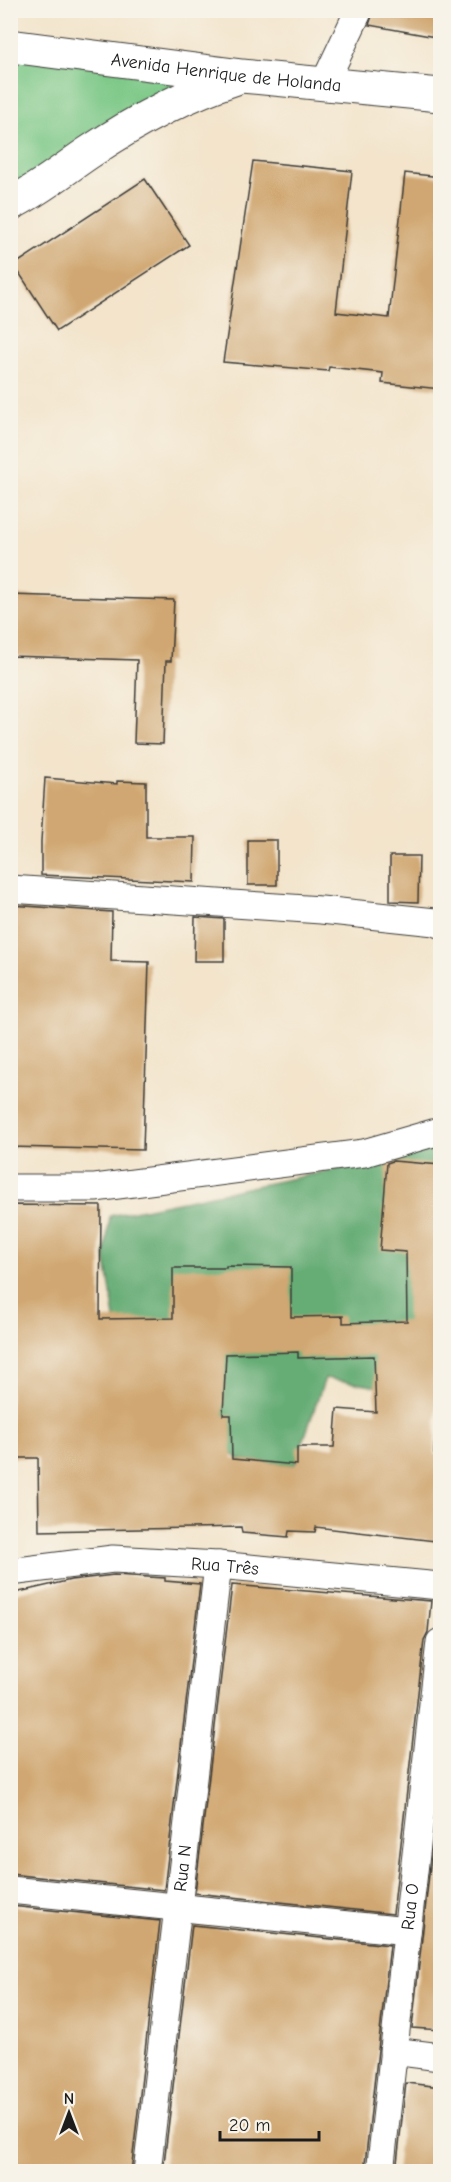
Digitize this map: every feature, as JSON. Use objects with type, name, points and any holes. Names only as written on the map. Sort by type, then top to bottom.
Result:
[{"type":"main road","name":"Avenida Henrique de Holanda","points":[[10,46],[242,76],[441,95]]},
{"type":"main road","points":[[10,204],[91,151],[171,103],[208,87],[242,76]]},
{"type":"street","points":[[324,84],[359,10]]},
{"type":"street","points":[[10,889],[321,910],[441,924]]},
{"type":"street","points":[[10,1188],[95,1188],[364,1153],[441,1131]]},
{"type":"street","name":"Rua Três","points":[[10,1572],[112,1559],[218,1565],[441,1586]]},
{"type":"street","name":"Rua N","points":[[147,2172],[218,1565]]},
{"type":"street","name":"Rua O","points":[[381,2172],[407,1931],[430,1825],[441,1642]]},
{"type":"street","points":[[10,1890],[407,1931]]},
{"type":"street","points":[[393,2051],[441,2057]]},
{"type":"green space","points":[[11,55],[217,79],[11,189]]},
{"type":"green space","points":[[440,1148],[440,1397],[325,1378],[295,1465],[241,1460],[116,1381],[116,1325],[105,1254],[110,1216]]},
{"type":"building","points":[[374,10],[441,10],[441,38],[369,25]]},
{"type":"building","points":[[253,161],[352,171],[336,312],[389,318],[405,173],[441,177],[441,389],[382,383],[383,373],[329,367],[328,371],[223,362]]},
{"type":"building","points":[[145,179],[189,245],[57,331],[14,265]]},
{"type":"building","points":[[10,595],[174,600],[171,661],[166,661],[163,744],[134,743],[137,660],[10,656]]},
{"type":"building","points":[[45,778],[117,784],[117,781],[146,782],[146,837],[195,837],[194,882],[41,875]]},
{"type":"building","points":[[248,840],[277,840],[277,885],[248,885]]},
{"type":"building","points":[[390,856],[419,856],[418,902],[390,901]]},
{"type":"building","points":[[10,905],[112,912],[111,961],[149,962],[143,1150],[10,1147]]},
{"type":"building","points":[[195,917],[224,919],[224,961],[194,961]]},
{"type":"building","points":[[393,1161],[441,1165],[441,1383],[438,1383],[434,1454],[441,1455],[441,1497],[435,1541],[316,1527],[315,1532],[289,1531],[288,1537],[242,1533],[241,1527],[39,1531],[38,1458],[10,1458],[10,1205],[101,1206],[100,1319],[173,1318],[173,1268],[226,1268],[226,1266],[291,1267],[291,1317],[343,1316],[343,1323],[407,1321],[406,1252],[380,1250],[387,1163]],"holes":[[[298,1352],[298,1358],[374,1356],[376,1412],[337,1409],[334,1447],[297,1447],[297,1465],[232,1459],[231,1415],[223,1415],[226,1354]]]},
{"type":"building","points":[[114,1575],[165,1578],[165,1581],[200,1584],[164,1890],[10,1874],[10,1594],[71,1580]]},
{"type":"building","points":[[232,1585],[431,1601],[428,1632],[424,1640],[393,1914],[195,1893]]},
{"type":"building","points":[[432,1848],[441,1849],[441,2030],[412,2028]]},
{"type":"building","points":[[10,1906],[160,1921],[131,2172],[10,2171]]},
{"type":"building","points":[[192,1925],[390,1945],[364,2172],[163,2172]]},
{"type":"building","points":[[406,2083],[441,2087],[439,2172],[396,2172]]}]
